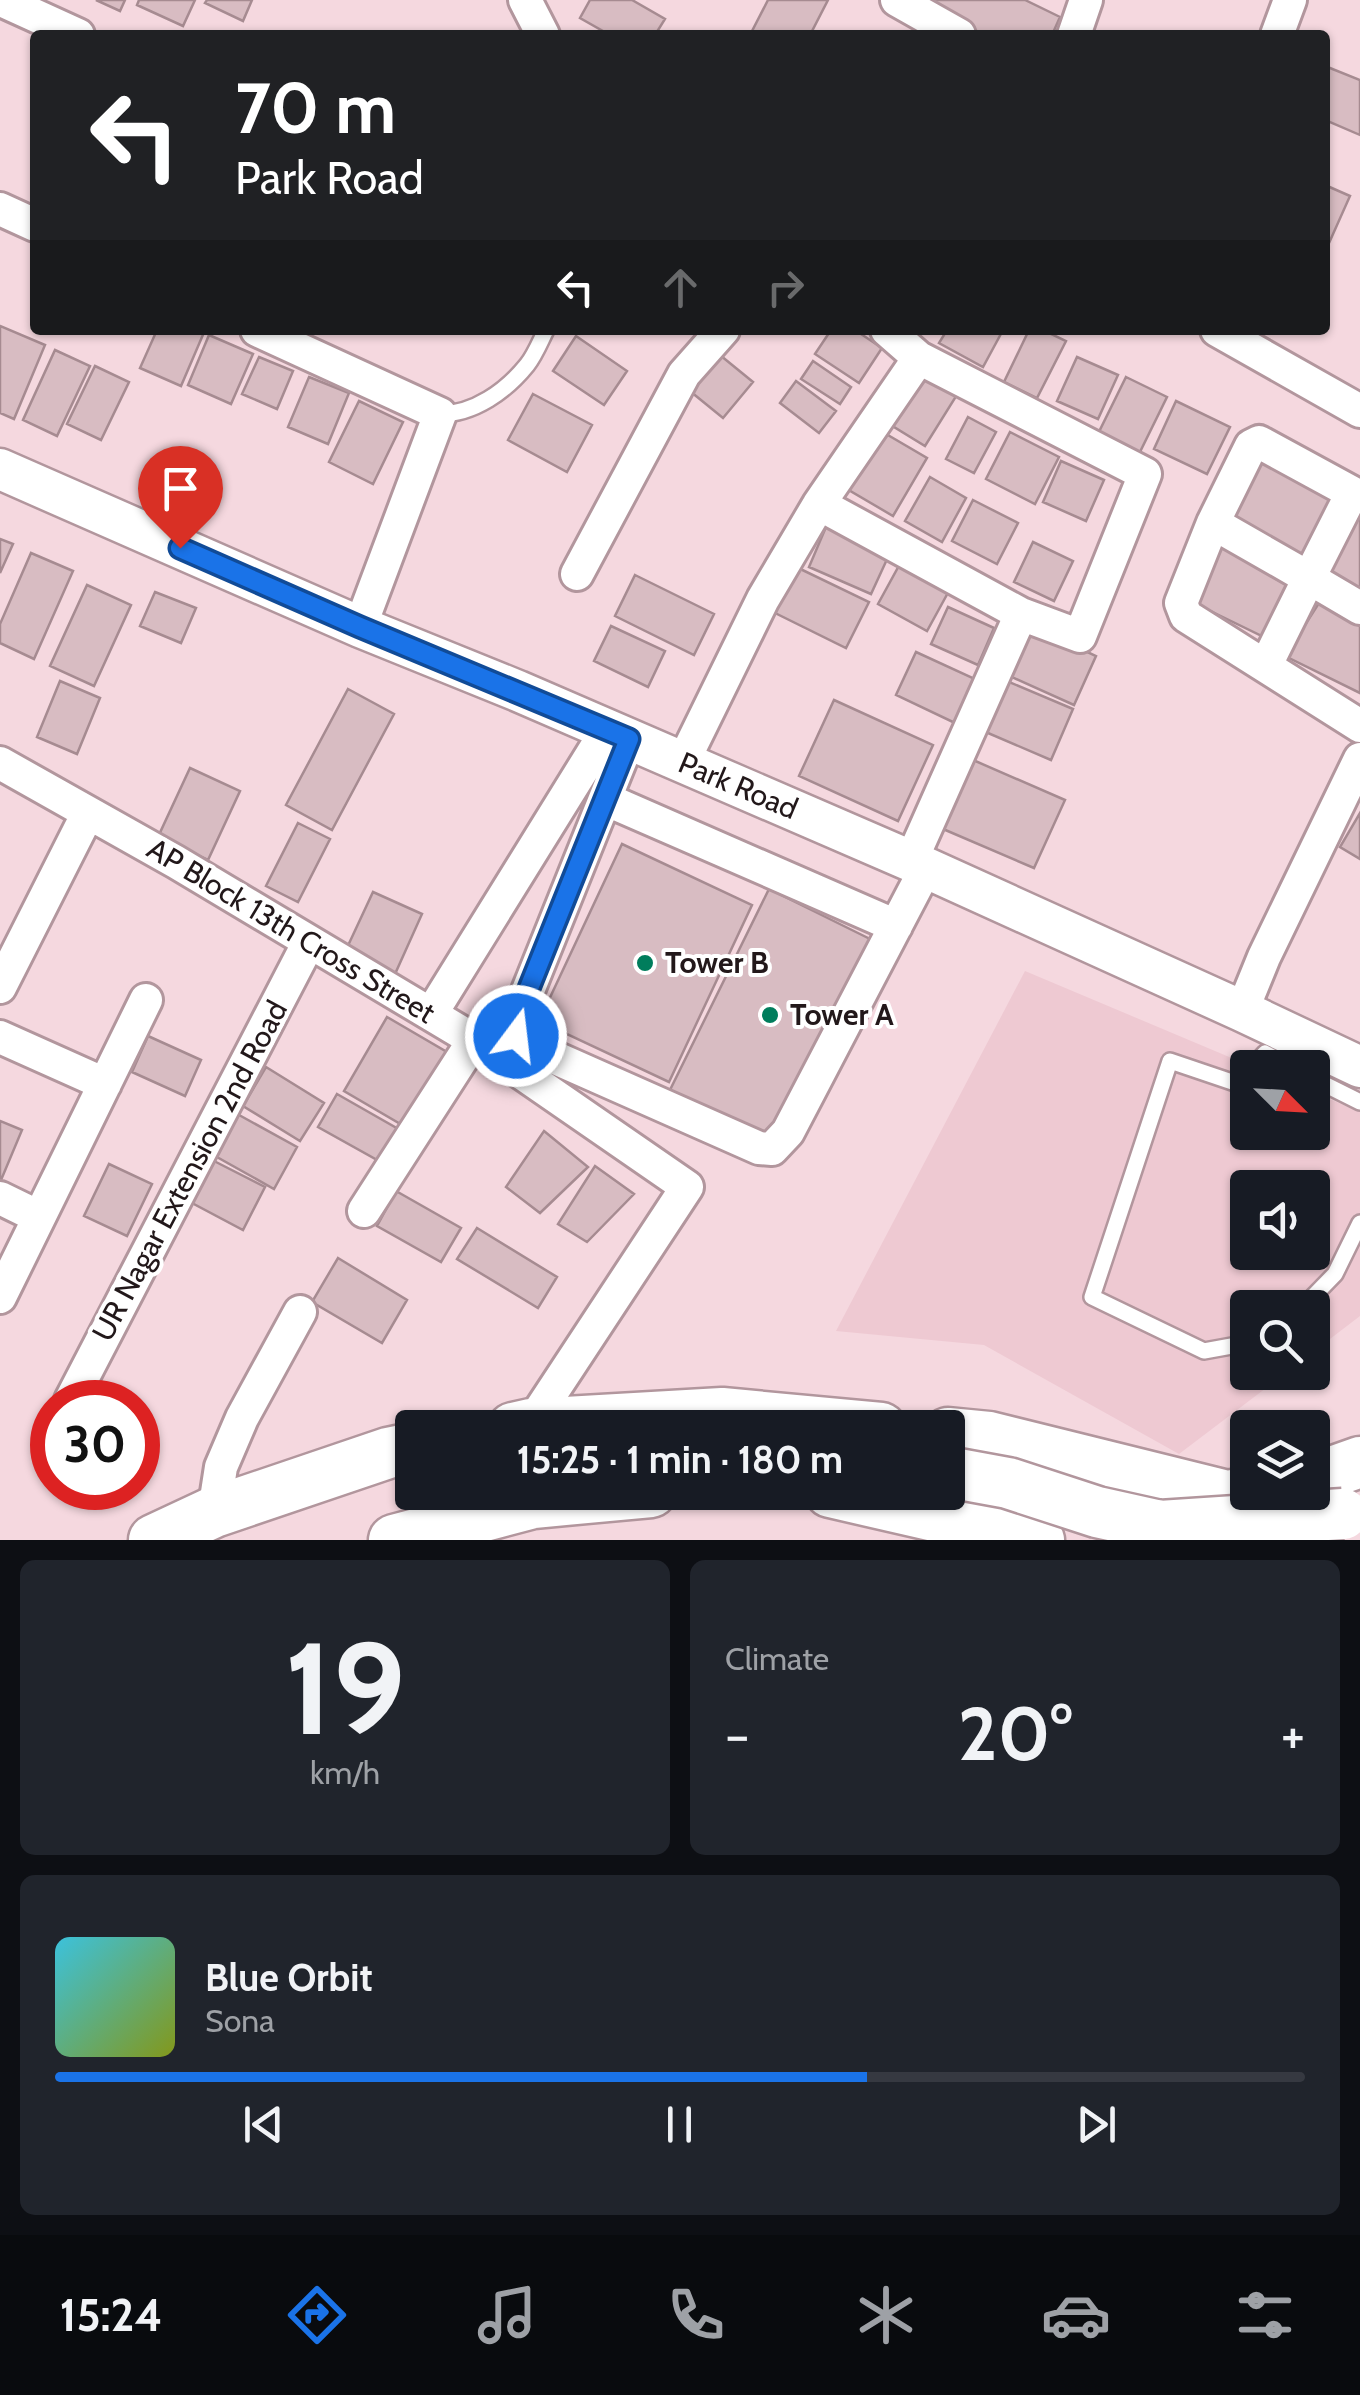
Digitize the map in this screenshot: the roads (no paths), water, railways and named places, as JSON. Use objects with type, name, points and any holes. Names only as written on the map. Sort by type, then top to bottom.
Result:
[{"type":"main road","points":[[965,1435],[990,1437],[1230,1495]]},
{"type":"main road","points":[[217,1526],[395,1452]]},
{"type":"main road","points":[[965,1475],[1008,1483],[1097,1512],[1160,1526],[1335,1508],[1360,1462]]},
{"type":"main road","points":[[1083,1540],[1106,1465]]},
{"type":"main road","points":[[154,1540],[395,1480]]},
{"type":"main road","points":[[394,1540],[511,1510]]},
{"type":"main road","points":[[908,1510],[1039,1540]]},
{"type":"street","points":[[1,0],[63,19]]},
{"type":"street","points":[[525,0],[540,30]]},
{"type":"street","points":[[1076,30],[1086,0]]},
{"type":"street","points":[[1279,30],[1290,0]]},
{"type":"street","points":[[910,17],[945,30]]},
{"type":"street","points":[[0,209],[30,224]]},
{"type":"street","points":[[276,335],[440,414],[360,627]]},
{"type":"street","points":[[577,574],[684,374],[719,335]]},
{"type":"street","points":[[818,504],[1022,614],[1080,636],[1145,474],[919,358],[894,335]]},
{"type":"street","points":[[1227,335],[1360,412]]},
{"type":"street","points":[[683,762],[762,599],[818,504],[919,358]]},
{"type":"street","points":[[1266,665],[1356,495],[1259,442],[1251,446],[1212,523],[1181,603],[1186,616],[1196,624],[1360,726]]},
{"type":"street","name":"Park Road","points":[[0,468],[360,627],[919,865],[1360,1067]]},
{"type":"street","points":[[1212,523],[1360,608]]},
{"type":"street","points":[[618,734],[605,799],[515,1023],[516,1036],[524,1044],[759,1148],[772,1149],[788,1132],[896,926],[1022,614]]},
{"type":"street","points":[[430,1014],[618,734]]},
{"type":"street","points":[[1242,1011],[1264,956],[1360,759]]},
{"type":"street","name":"AP Block 13th Cross Street","points":[[0,762],[474,1040],[687,1187],[533,1410]]},
{"type":"street","points":[[605,799],[896,926]]},
{"type":"street","points":[[0,987],[88,813]]},
{"type":"street","name":"UR Nagar Extension 2nd Road","points":[[81,1380],[309,942]]},
{"type":"street","points":[[0,1298],[146,1000]]},
{"type":"street","points":[[0,1037],[104,1084]]},
{"type":"street","points":[[364,1210],[474,1040]]},
{"type":"street","points":[[0,1198],[39,1217]]},
{"type":"street","points":[[217,1526],[221,1467],[242,1418],[300,1312]]},
{"type":"lane","points":[[440,414],[455,414],[509,385],[530,362],[544,335]]},
{"type":"lane","points":[[1230,1081],[1170,1061],[1092,1297],[1204,1352],[1230,1347]]},
{"type":"lane","points":[[1330,1087],[1360,1102]]},
{"type":"lane","points":[[1320,1290],[1336,1274],[1360,1223]]},
{"type":"place","name":"Tower B","points":[[645,963]]},
{"type":"place","name":"Tower A","points":[[770,1015]]}]
